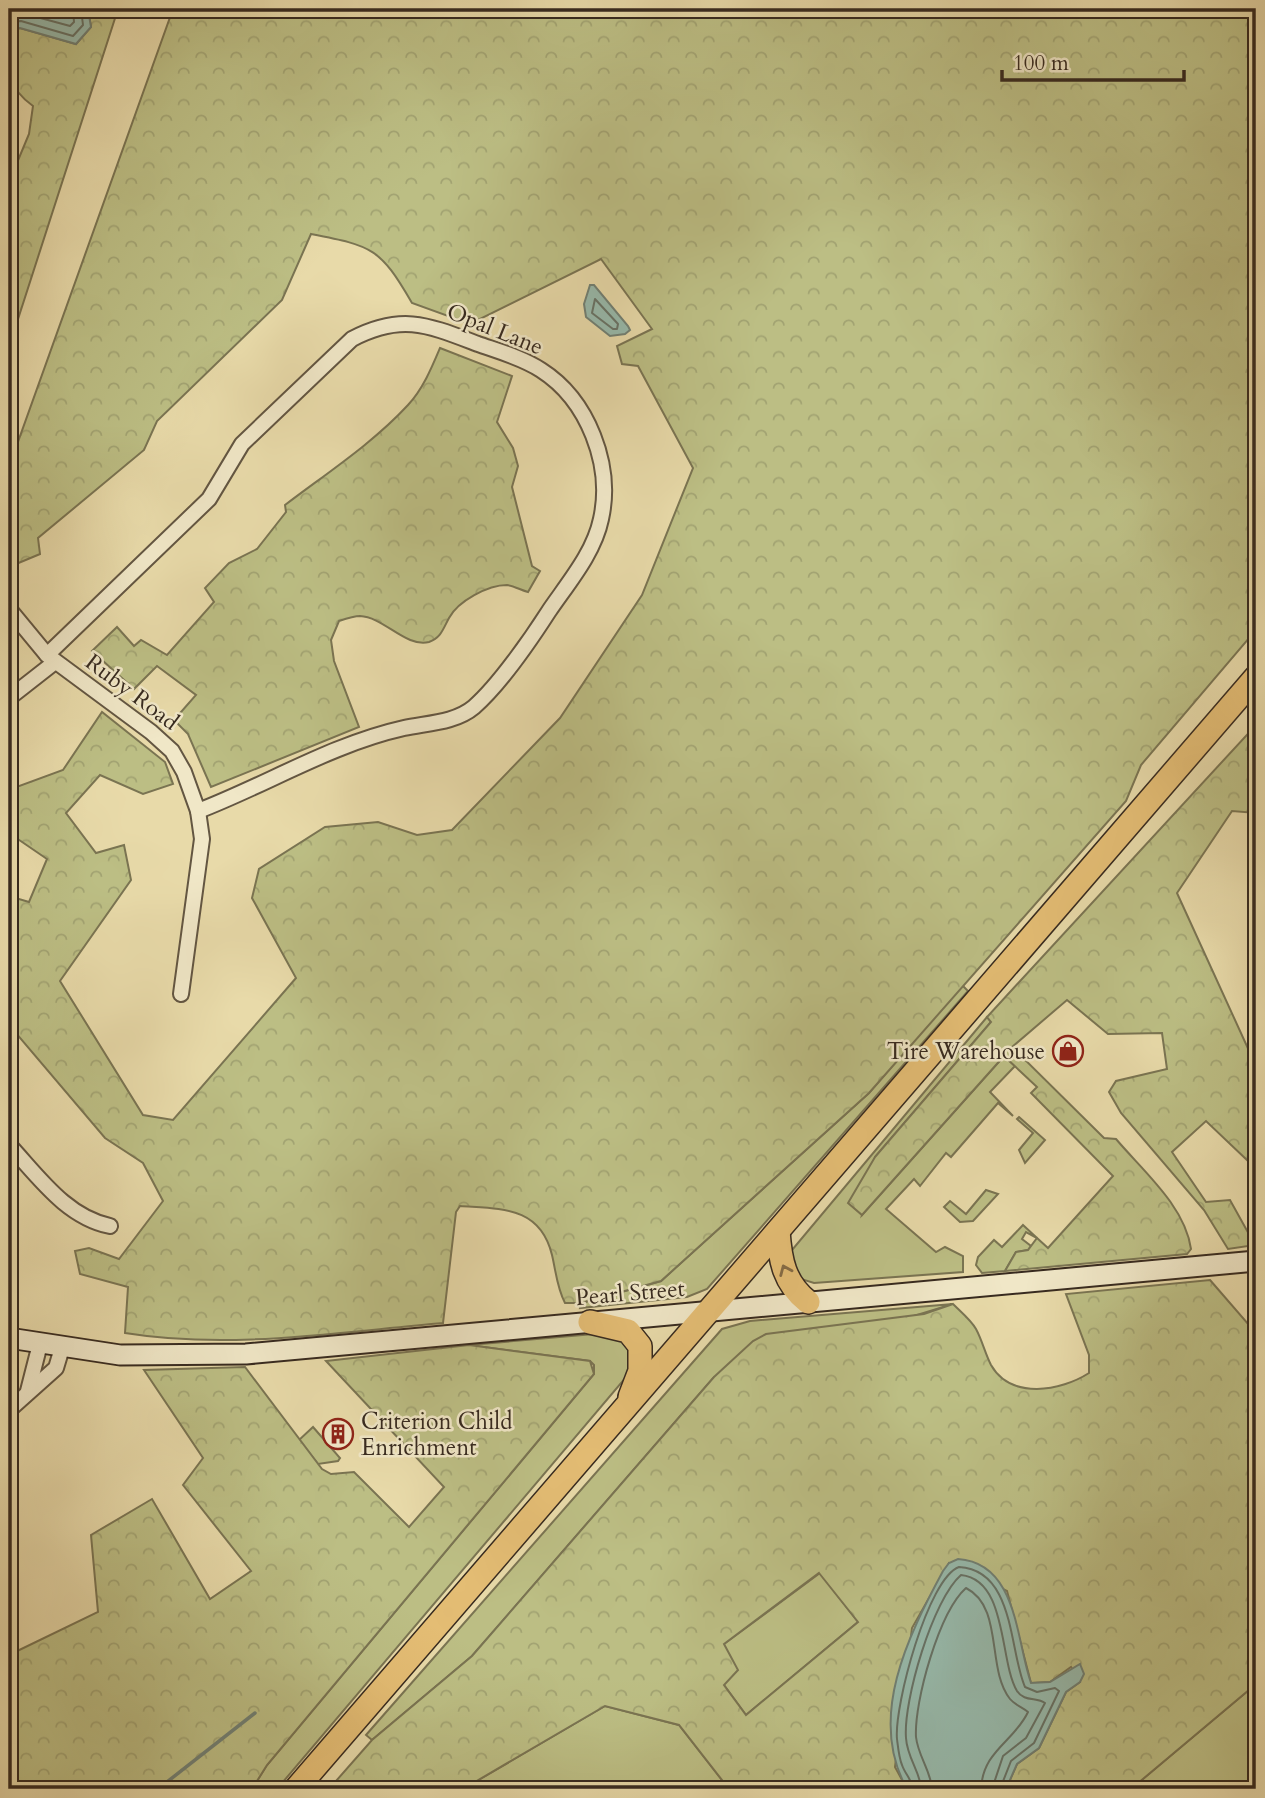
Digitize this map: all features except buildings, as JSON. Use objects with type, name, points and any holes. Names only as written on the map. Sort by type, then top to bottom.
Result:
[{"type":"highway","points":[[296,1789],[1256,677]]},
{"type":"highway","points":[[778,1231],[782,1267],[794,1288],[808,1301]]},
{"type":"highway","points":[[590,1322],[628,1331],[640,1346],[640,1371],[624,1412]]},
{"type":"main road","name":"Pearl Street","points":[[9,1338],[62,1348],[143,1356],[246,1354],[1256,1261]]},
{"type":"street","name":"Opal Lane","points":[[9,698],[209,499],[242,444],[352,339],[380,326],[420,323],[541,370],[567,392],[582,412],[594,440],[604,494],[601,521],[589,551],[537,629],[473,707],[452,719],[375,735],[198,811]]},
{"type":"street","name":"Ruby Road","points":[[9,609],[51,659],[172,751],[184,772],[198,811],[202,839],[181,994]]},
{"type":"street","points":[[9,1144],[69,1208],[82,1217],[110,1226]]},
{"type":"street","points":[[26,1395],[32,1382],[40,1344]]},
{"type":"street","points":[[9,1410],[55,1368],[62,1348]]},
{"type":"green space","points":[[88,9],[118,9],[9,347],[9,182],[29,134],[33,106],[16,90],[9,72],[9,29],[20,28],[76,44],[91,27]]},
{"type":"green space","points":[[173,9],[1256,9],[1256,630],[1141,765],[1126,801],[869,1093],[661,1281],[581,1303],[565,1303],[558,1286],[552,1255],[538,1227],[517,1213],[460,1206],[456,1212],[443,1323],[244,1340],[165,1338],[125,1333],[128,1287],[80,1274],[75,1251],[89,1248],[119,1259],[163,1201],[143,1163],[105,1138],[9,1025],[9,896],[29,902],[47,859],[9,833],[9,786],[14,788],[63,770],[102,712],[165,762],[173,784],[143,794],[100,775],[66,813],[96,853],[124,845],[131,880],[60,981],[143,1115],[173,1120],[296,978],[252,898],[259,869],[325,827],[378,822],[417,835],[452,830],[560,718],[642,595],[693,468],[638,366],[622,364],[617,346],[652,329],[601,259],[470,324],[412,303],[391,271],[373,252],[348,242],[311,234],[282,300],[157,421],[144,450],[38,538],[40,554],[9,567],[9,467]]},
{"type":"green space","points":[[440,348],[512,376],[497,422],[513,448],[518,466],[512,487],[532,566],[540,571],[528,592],[507,585],[499,586],[466,600],[453,612],[439,636],[429,642],[412,641],[369,618],[358,616],[339,621],[331,640],[334,661],[359,727],[211,787],[188,734],[174,720],[196,695],[157,666],[134,689],[92,651],[117,627],[134,646],[141,640],[167,655],[214,602],[205,588],[229,563],[257,549],[286,512],[285,505],[365,445],[408,405],[423,385]]},
{"type":"green space","points":[[1256,725],[1256,813],[1232,811],[1177,893],[1256,1066],[1256,1151],[1248,1161],[1206,1121],[1172,1152],[1206,1202],[1230,1200],[1255,1245],[1228,1249],[1204,1210],[1121,1113],[1109,1092],[1116,1081],[1167,1069],[1162,1033],[1108,1034],[1067,1000],[1012,1047],[1104,1138],[1116,1139],[1161,1190],[1181,1218],[1191,1249],[1187,1254],[1005,1271],[1016,1252],[1028,1250],[1037,1238],[1048,1248],[1113,1176],[1031,1093],[1037,1087],[1004,1056],[862,1215],[848,1203],[875,1157],[991,1022],[987,1017]]},
{"type":"green space","points":[[962,985],[968,991],[707,1289],[687,1297],[580,1308],[581,1303],[661,1281],[869,1093]]},
{"type":"green space","points":[[987,1017],[991,1022],[875,1157],[862,1215],[1004,1056],[1015,1066],[990,1092],[1013,1116],[998,1103],[951,1157],[946,1153],[920,1186],[914,1179],[886,1209],[936,1252],[945,1247],[963,1256],[963,1272],[814,1283],[801,1279],[790,1256],[792,1250]]},
{"type":"green space","points":[[1019,1117],[1045,1140],[1025,1163],[1019,1150],[1033,1133],[1017,1119]]},
{"type":"green space","points":[[986,1190],[998,1194],[973,1221],[960,1222],[944,1207],[950,1201],[966,1214]]},
{"type":"green space","points":[[1023,1225],[1037,1238],[1026,1232],[1022,1239],[1031,1246],[1028,1250],[1016,1252],[1005,1271],[982,1273],[976,1265],[978,1257],[994,1240],[1002,1247]]},
{"type":"green space","points":[[1210,1280],[1256,1333],[1256,1684],[1131,1789],[1006,1789],[1017,1764],[1039,1748],[1066,1692],[1080,1682],[1071,1667],[1050,1682],[1031,1683],[1007,1591],[949,1563],[912,1628],[895,1767],[907,1789],[729,1789],[679,1725],[605,1706],[463,1789],[329,1789],[372,1740],[472,1656],[714,1377],[753,1341],[766,1334],[924,1314],[953,1304],[974,1326],[991,1365],[1000,1376],[1023,1388],[1051,1388],[1089,1373],[1089,1355],[1066,1294]],"holes":[[[819,1573],[858,1622],[746,1715],[724,1685],[738,1670],[724,1644]]]},
{"type":"green space","points":[[953,1304],[714,1377],[472,1656],[372,1740],[366,1735],[722,1329],[750,1321]]},
{"type":"green space","points":[[594,1334],[627,1339],[633,1369],[277,1789],[252,1789],[267,1765],[594,1374],[594,1365],[590,1361],[469,1345]]},
{"type":"green space","points":[[469,1345],[590,1361],[594,1374],[267,1765],[252,1789],[9,1789],[9,1655],[98,1612],[91,1535],[152,1499],[210,1599],[251,1571],[183,1485],[203,1458],[144,1370],[245,1367],[322,1469],[331,1474],[354,1472],[409,1527],[444,1487],[326,1361]]},
{"type":"green space","points":[[313,1427],[340,1458],[338,1461],[318,1464],[299,1440]]},
{"type":"green space","points":[[820,1573],[858,1622],[746,1715],[724,1685],[724,1644]]},
{"type":"green space","points":[[1256,1684],[1256,1789],[1206,1789],[1204,1786],[1199,1789],[1131,1789]]},
{"type":"green space","points":[[605,1706],[679,1725],[729,1789],[463,1789]]},
{"type":"water","points":[[9,9],[88,9],[91,27],[76,44],[20,28],[9,29]]},
{"type":"water","points":[[590,285],[594,285],[628,326],[630,330],[625,334],[610,336],[586,317],[584,304]]},
{"type":"water","points":[[958,1559],[978,1564],[993,1574],[1004,1589],[1017,1626],[1031,1683],[1050,1682],[1080,1664],[1084,1674],[1080,1682],[1066,1692],[1039,1748],[1017,1764],[1006,1789],[907,1789],[896,1762],[891,1734],[897,1678],[917,1622],[930,1596],[949,1563]]},
{"type":"waterway","points":[[158,1789],[255,1713]]},
{"type":"place","name":"Tire Warehouse","points":[[1068,1051]]},
{"type":"place","name":"Criterion Child Enrichment","points":[[338,1434]]}]
